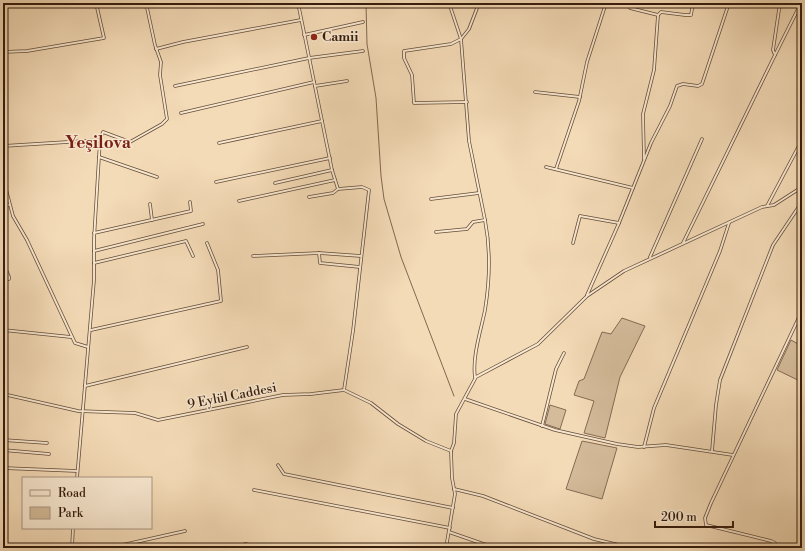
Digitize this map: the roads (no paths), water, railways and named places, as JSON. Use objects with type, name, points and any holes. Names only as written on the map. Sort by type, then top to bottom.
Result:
[{"type":"street","points":[[3,52],[27,51],[104,38],[96,3]]},
{"type":"street","points":[[77,477],[90,330],[100,140],[103,132],[130,142],[162,124],[167,119],[160,75],[161,66],[146,3]]},
{"type":"street","points":[[298,3],[334,180],[338,189]]},
{"type":"street","points":[[368,5],[384,3]]},
{"type":"street","points":[[449,3],[461,39],[469,141],[488,236],[490,273],[478,342],[475,379]]},
{"type":"street","points":[[467,102],[414,103],[412,75],[404,54],[404,50],[451,44],[461,39],[468,29],[479,3]]},
{"type":"street","points":[[556,169],[580,98],[587,62],[606,3]]},
{"type":"street","points":[[630,8],[658,15],[660,12],[686,16],[691,14],[692,3]]},
{"type":"street","points":[[587,296],[677,86],[683,84],[698,86],[702,84],[729,3]]},
{"type":"street","points":[[775,55],[773,50],[780,3]]},
{"type":"street","points":[[682,244],[801,3]]},
{"type":"street","points":[[644,160],[643,114],[654,70],[658,15]]},
{"type":"street","points":[[156,49],[183,42],[301,20]]},
{"type":"street","points":[[304,35],[363,22]]},
{"type":"street","points":[[175,86],[309,58],[364,51]]},
{"type":"street","points":[[315,86],[347,81]]},
{"type":"street","points":[[181,113],[314,82]]},
{"type":"street","points":[[535,92],[580,98]]},
{"type":"street","points":[[220,143],[322,121]]},
{"type":"street","points":[[650,258],[702,139]]},
{"type":"street","points":[[3,146],[100,140]]},
{"type":"street","points":[[767,206],[802,140]]},
{"type":"street","points":[[99,157],[157,177]]},
{"type":"street","points":[[216,182],[330,158]]},
{"type":"street","points":[[546,166],[633,188]]},
{"type":"street","points":[[275,183],[332,170]]},
{"type":"street","points":[[3,178],[13,216],[27,240],[63,315],[71,337],[75,343],[88,347]]},
{"type":"street","points":[[239,201],[334,180]]},
{"type":"street","points":[[308,197],[333,193],[338,189],[362,187],[368,190],[360,267],[344,390],[371,403],[398,424],[420,438],[451,451]]},
{"type":"street","points":[[446,548],[453,508],[454,489],[451,451],[454,443],[456,414],[475,379],[482,373],[510,360],[538,344],[587,296],[624,271],[767,206],[774,205],[802,187]]},
{"type":"street","points":[[432,200],[479,193]]},
{"type":"street","points":[[94,233],[191,211],[190,202]]},
{"type":"street","points":[[712,451],[720,380],[773,245],[802,202]]},
{"type":"street","points":[[150,204],[152,220]]},
{"type":"street","points":[[3,206],[9,205]]},
{"type":"street","points":[[573,243],[580,216],[619,223]]},
{"type":"street","points":[[436,232],[467,229],[473,222],[485,220]]},
{"type":"street","points":[[644,447],[654,408],[720,251],[729,223]]},
{"type":"street","points":[[94,251],[204,224]]},
{"type":"street","points":[[94,263],[186,241],[193,256]]},
{"type":"street","points":[[90,330],[221,301],[218,270],[207,243]]},
{"type":"street","points":[[253,256],[319,253],[361,256]]},
{"type":"street","points":[[319,253],[320,263],[360,267]]},
{"type":"street","points":[[3,262],[9,279],[3,279]]},
{"type":"street","points":[[777,548],[775,543],[771,540],[706,525],[706,518],[711,503],[733,455],[801,317],[802,311]]},
{"type":"street","points":[[3,330],[71,337]]},
{"type":"street","points":[[85,386],[247,347]]},
{"type":"street","points":[[542,426],[556,369],[564,353]]},
{"type":"street","name":"9 Eylül Caddesi","points":[[3,394],[82,411],[136,413],[158,420],[276,396],[344,390]]},
{"type":"street","points":[[464,399],[542,426],[617,444],[644,447],[666,445],[733,455]]},
{"type":"street","points":[[3,440],[47,443]]},
{"type":"street","points":[[3,450],[49,454]]},
{"type":"street","points":[[278,464],[284,474],[453,508]]},
{"type":"street","points":[[3,468],[77,471]]},
{"type":"street","points":[[454,489],[483,496],[594,539],[631,548]]},
{"type":"street","points":[[254,490],[450,528]]},
{"type":"street","points":[[72,548],[73,529]]},
{"type":"street","points":[[109,548],[185,531]]},
{"type":"street","points":[[449,532],[496,548]]},
{"type":"street","points":[[245,544],[266,548]]},
{"type":"waterway","points":[[366,3],[367,44],[376,98],[384,199],[401,257],[454,396]]},
{"type":"place","name":"Camii","points":[[314,37]]},
{"type":"district","name":"Yeşilova","points":[[98,143]]}]
